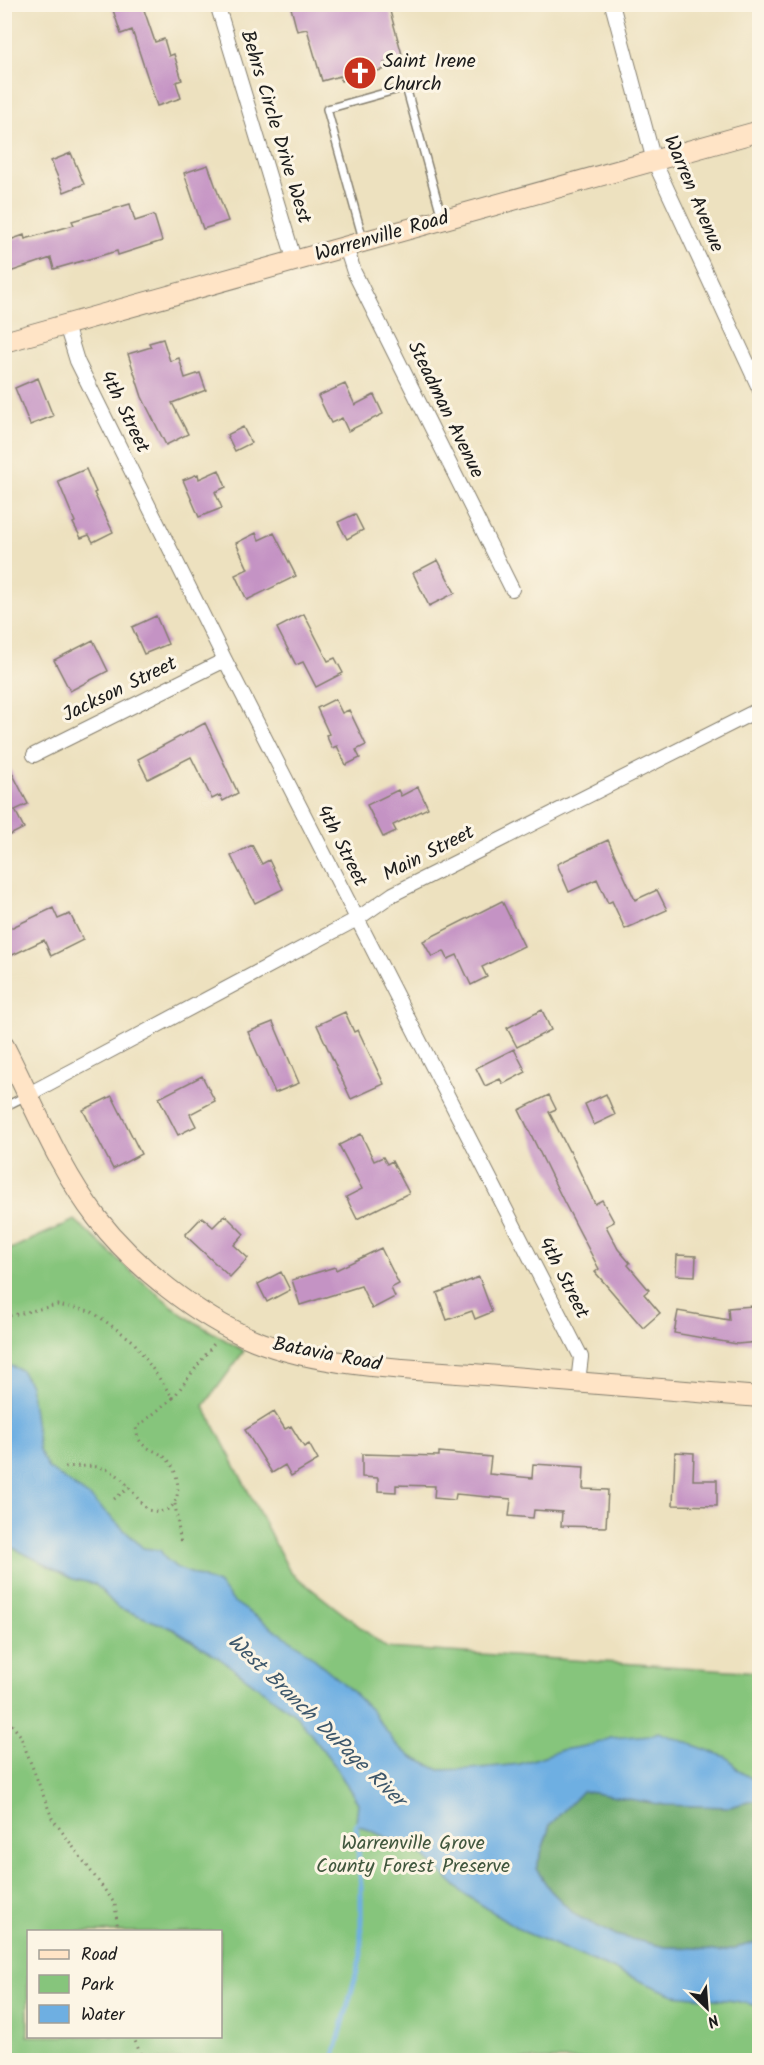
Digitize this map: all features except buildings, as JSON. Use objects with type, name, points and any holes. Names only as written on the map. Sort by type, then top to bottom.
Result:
[{"type":"main road","name":"Warrenville Road","points":[[4,342],[759,131]]},
{"type":"main road","name":"Batavia Road","points":[[4,1046],[44,1130],[73,1182],[97,1218],[135,1260],[193,1306],[226,1328],[256,1341],[308,1355],[356,1363],[417,1370],[759,1397]]},
{"type":"street","name":"Behrs Circle Drive West","points":[[217,4],[296,262]]},
{"type":"street","name":"Warren Avenue","points":[[612,4],[654,161],[759,390]]},
{"type":"street","name":"Steadman Avenue","points":[[355,245],[354,272],[512,589]]},
{"type":"street","name":"4th Street","points":[[66,325],[77,361],[225,660],[581,1357],[578,1382]]},
{"type":"street","name":"Jackson Street","points":[[34,755],[225,660]]},
{"type":"street","name":"Main Street","points":[[27,1095],[357,919],[393,894],[759,709]]},
{"type":"lane","points":[[355,245],[327,109],[406,87],[443,220]]},
{"type":"lane","points":[[4,1107],[27,1095]]},
{"type":"path","points":[[4,1317],[57,1305],[91,1311],[133,1341],[173,1398]]},
{"type":"path","points":[[181,1545],[175,1504],[178,1491],[177,1479],[173,1466],[163,1455],[149,1449],[139,1441],[136,1428],[173,1398],[226,1328]]},
{"type":"path","points":[[64,1467],[91,1465],[114,1471],[130,1487],[147,1510],[160,1512],[175,1504]]},
{"type":"path","points":[[114,1499],[130,1487]]},
{"type":"path","points":[[4,1715],[20,1736],[52,1818],[116,1904],[118,1930]]},
{"type":"path","points":[[134,2038],[143,2061]]},
{"type":"green space","name":"Warrenville Grove County Forest Preserve","points":[[75,1220],[183,1315],[244,1351],[204,1406],[290,1572],[387,1648],[759,1672],[759,2060],[5,2060],[4,1252]]},
{"type":"green space","points":[[582,1791],[665,1805],[730,1807],[759,1799],[759,1942],[719,1952],[696,1948],[665,1947],[614,1935],[575,1915],[550,1890],[536,1869],[550,1825]]},
{"type":"water","name":"West Branch DuPage River","points":[[4,1363],[21,1370],[30,1385],[39,1450],[48,1468],[91,1498],[143,1548],[160,1550],[166,1559],[177,1568],[218,1584],[234,1602],[298,1645],[371,1710],[395,1743],[410,1756],[439,1770],[471,1769],[520,1764],[562,1750],[591,1745],[611,1738],[652,1735],[658,1732],[726,1757],[741,1772],[756,1781],[759,1799],[730,1807],[665,1805],[582,1791],[550,1825],[536,1869],[550,1890],[575,1915],[614,1935],[665,1947],[696,1948],[719,1952],[759,1942],[759,2006],[735,2001],[674,1995],[522,1931],[463,1893],[421,1853],[356,1824],[358,1803],[333,1763],[296,1715],[219,1658],[173,1629],[117,1607],[95,1584],[73,1579],[6,1544],[4,1538]]},
{"type":"waterway","points":[[333,2060],[361,1956],[361,1888],[356,1824]]},
{"type":"place","name":"Saint Irene Church","points":[[360,73]]}]
